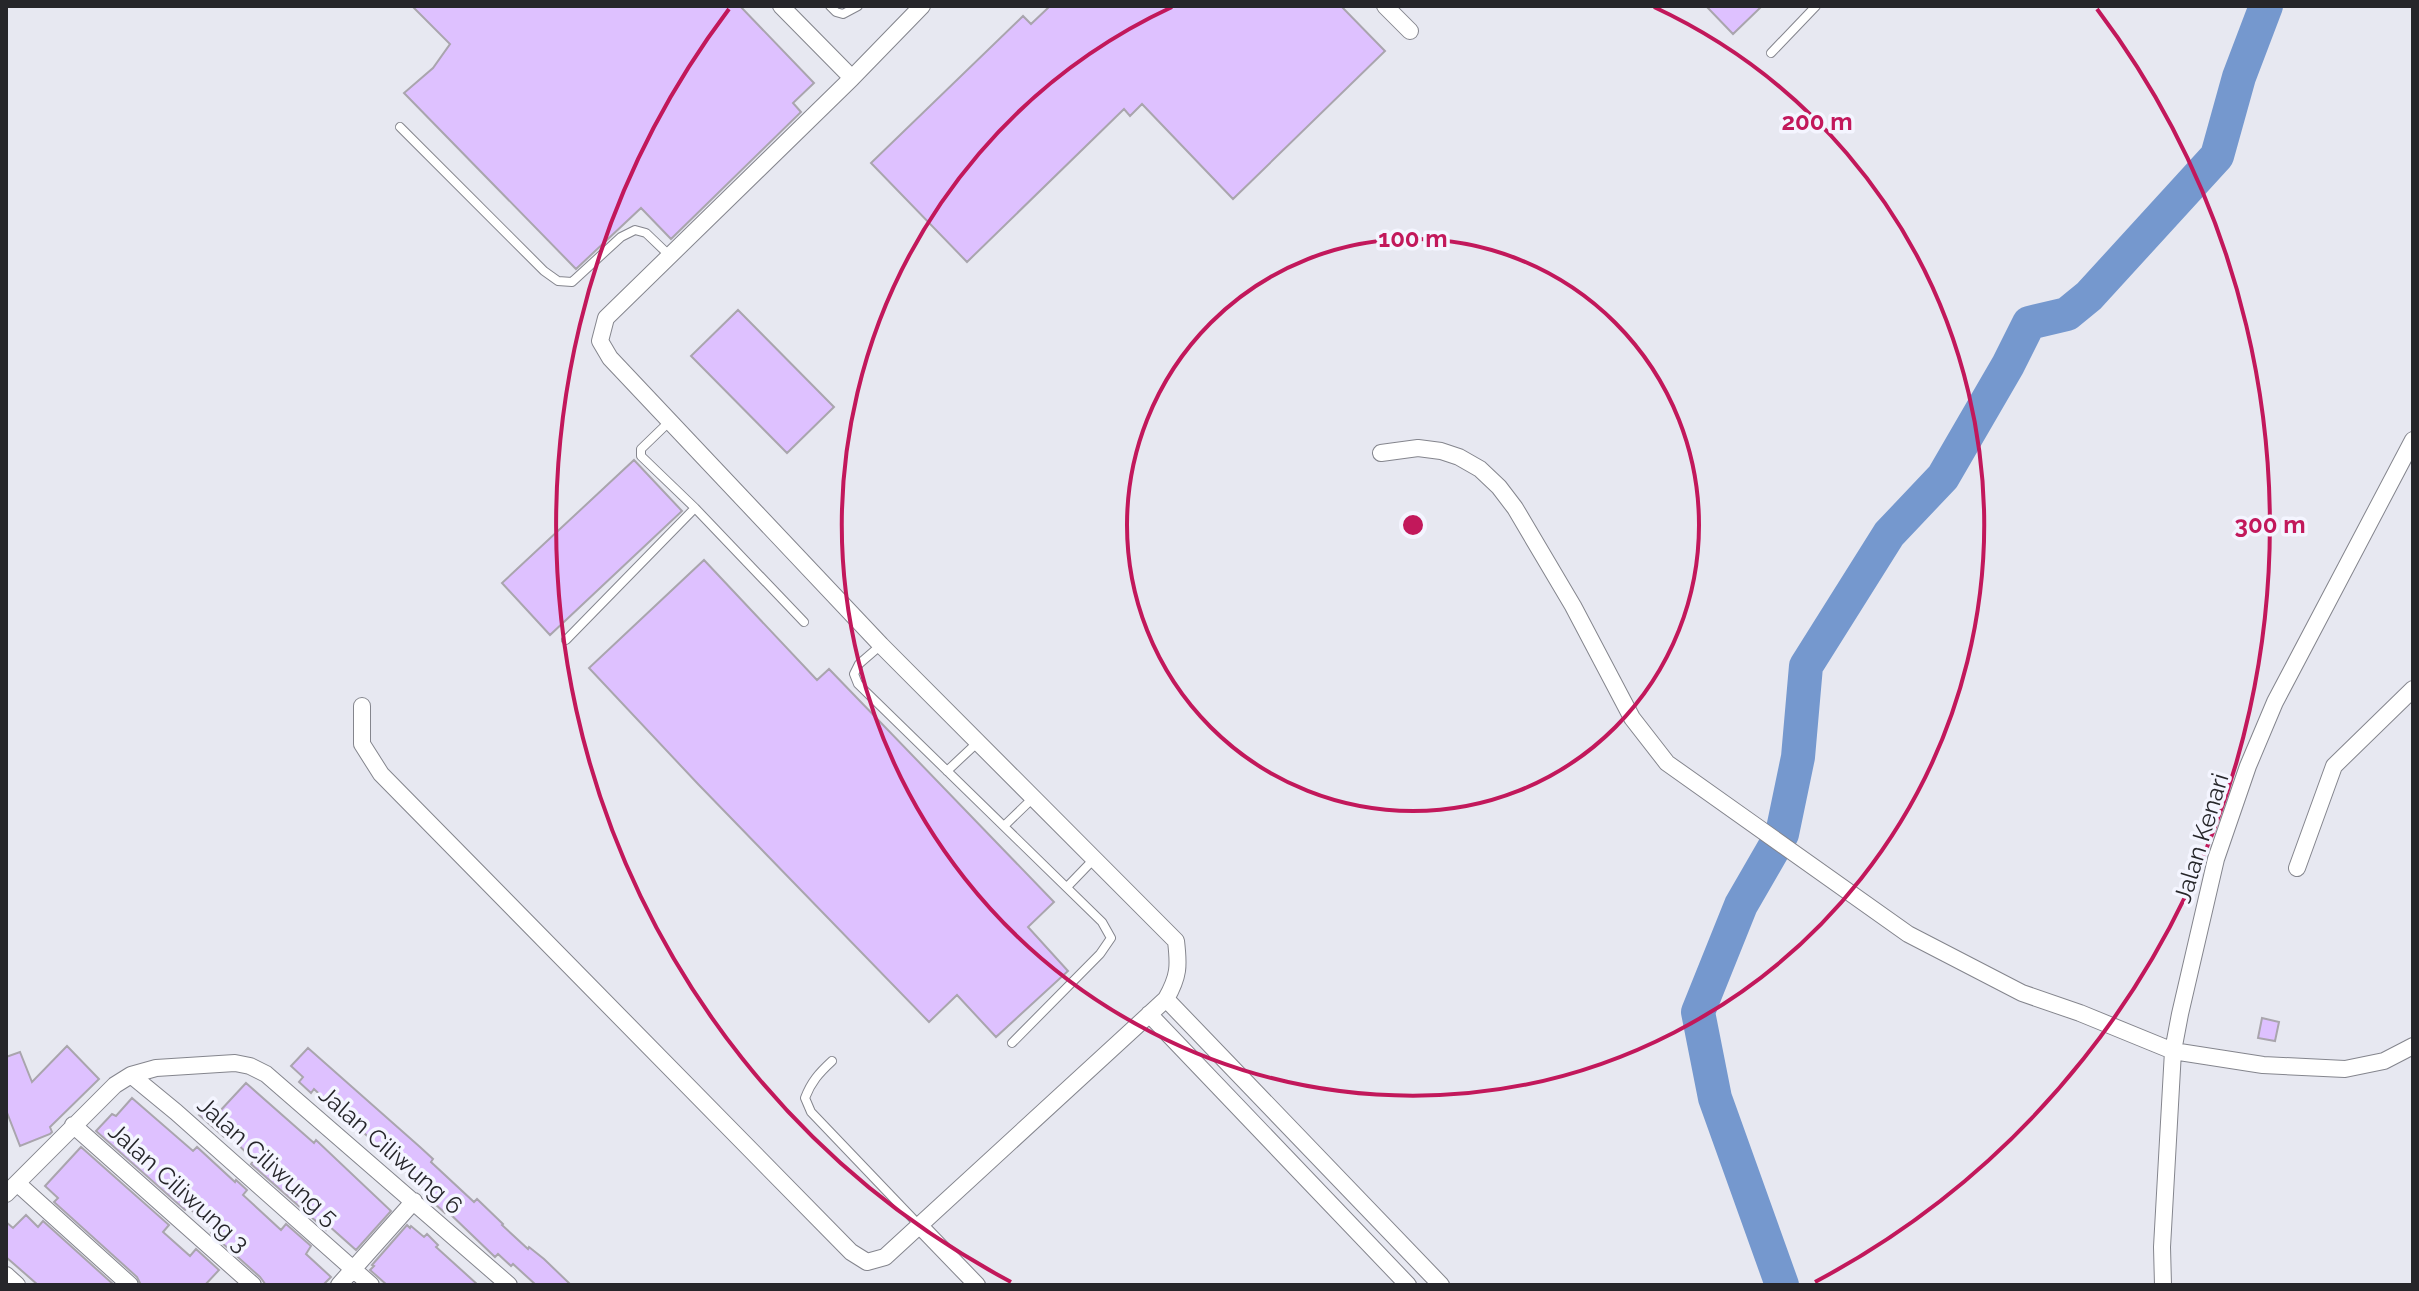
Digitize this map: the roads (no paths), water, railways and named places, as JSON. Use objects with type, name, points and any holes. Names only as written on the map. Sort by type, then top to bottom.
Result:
[{"type":"street","points":[[781,6],[852,78]]},
{"type":"street","points":[[362,706],[362,744],[381,774],[851,1252],[867,1262],[885,1257],[1166,999],[1179,968],[1176,941],[881,645],[610,358],[600,341],[606,318],[922,6]]},
{"type":"street","points":[[1385,6],[1410,31]]},
{"type":"street","name":"Jalan Kenari","points":[[2163,1285],[2162,1247],[2173,1051],[2216,859],[2248,766],[2275,702],[2413,440]]},
{"type":"street","points":[[1381,453],[1418,448],[1441,451],[1480,469],[1499,487],[1543,552],[1632,718],[1667,763],[1908,934],[2022,993],[2173,1051],[2263,1065],[2345,1069],[2384,1061],[2413,1046]]},
{"type":"street","points":[[2297,868],[2334,766],[2413,689]]},
{"type":"street","points":[[1166,999],[1441,1285]]},
{"type":"street","points":[[1149,1014],[1408,1285]]},
{"type":"street","name":"Jalan Ciliwung 6","points":[[131,1075],[156,1068],[235,1063],[266,1074],[509,1285]]},
{"type":"street","points":[[130,1285],[11,1188],[115,1085],[131,1075]]},
{"type":"street","name":"Jalan Ciliwung 5","points":[[131,1075],[371,1285]]},
{"type":"street","name":"Jalan Ciliwung 3","points":[[73,1125],[253,1285]]},
{"type":"street","points":[[339,1285],[414,1201]]},
{"type":"street","points":[[919,1225],[977,1285]]},
{"type":"street","points":[[6,1275],[17,1285]]},
{"type":"lane","points":[[830,6],[843,14],[858,6]]},
{"type":"lane","points":[[1771,53],[1816,6]]},
{"type":"lane","points":[[400,127],[544,271],[558,281],[572,282],[621,237],[635,230],[646,233],[670,256]]},
{"type":"lane","points":[[670,421],[641,449],[641,456],[804,622]]},
{"type":"lane","points":[[566,640],[695,508]]},
{"type":"lane","points":[[881,645],[859,664],[854,674],[858,684],[1102,922],[1111,938],[1100,954],[1012,1043]]},
{"type":"lane","points":[[947,771],[978,742]]},
{"type":"lane","points":[[1004,826],[1033,798]]},
{"type":"lane","points":[[1067,887],[1094,859]]},
{"type":"lane","points":[[832,1061],[809,1085],[805,1098],[811,1112],[919,1225]]},
{"type":"waterway","points":[[1782,1285],[1715,1098],[1698,1012],[1741,905],[1782,834],[1798,757],[1806,666],[1889,534],[1943,477],[2029,323],[2067,314],[2089,296],[2217,156],[2239,77],[2266,6]]}]
